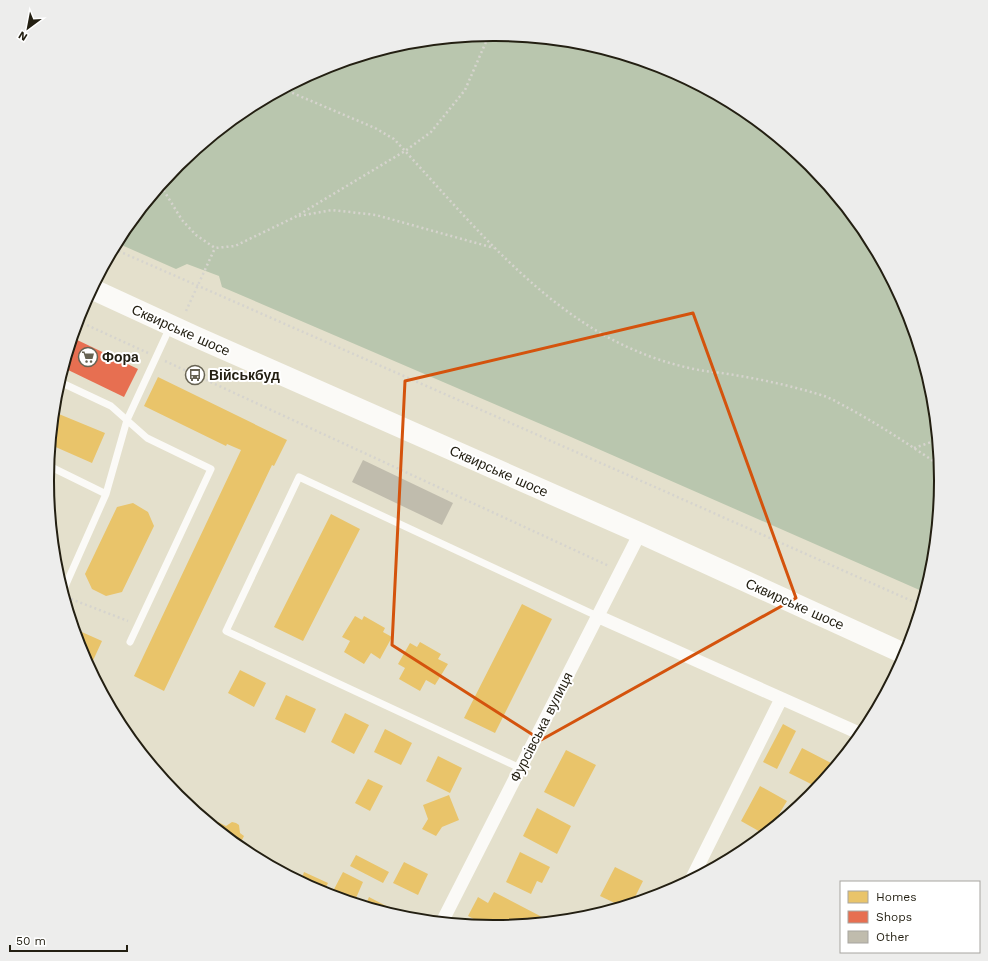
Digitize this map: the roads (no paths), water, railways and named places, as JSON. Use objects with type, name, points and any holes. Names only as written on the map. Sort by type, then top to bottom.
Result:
[{"type":"main road","name":"Сквирське шосе","points":[[97,291],[640,533],[899,651]]},
{"type":"street","name":"Фурсівська вулиця","points":[[445,917],[640,533]]},
{"type":"street","points":[[597,616],[855,731]]},
{"type":"street","points":[[695,871],[781,699]]},
{"type":"lane","points":[[67,583],[106,494],[127,420],[171,325]]},
{"type":"lane","points":[[65,384],[111,406],[148,438],[211,469],[130,642]]},
{"type":"lane","points":[[54,469],[106,494]]},
{"type":"lane","points":[[520,768],[226,631],[299,477],[597,616]]},
{"type":"place","name":"Фора","points":[[88,357]]},
{"type":"place","name":"Військбуд","points":[[195,375]]}]
